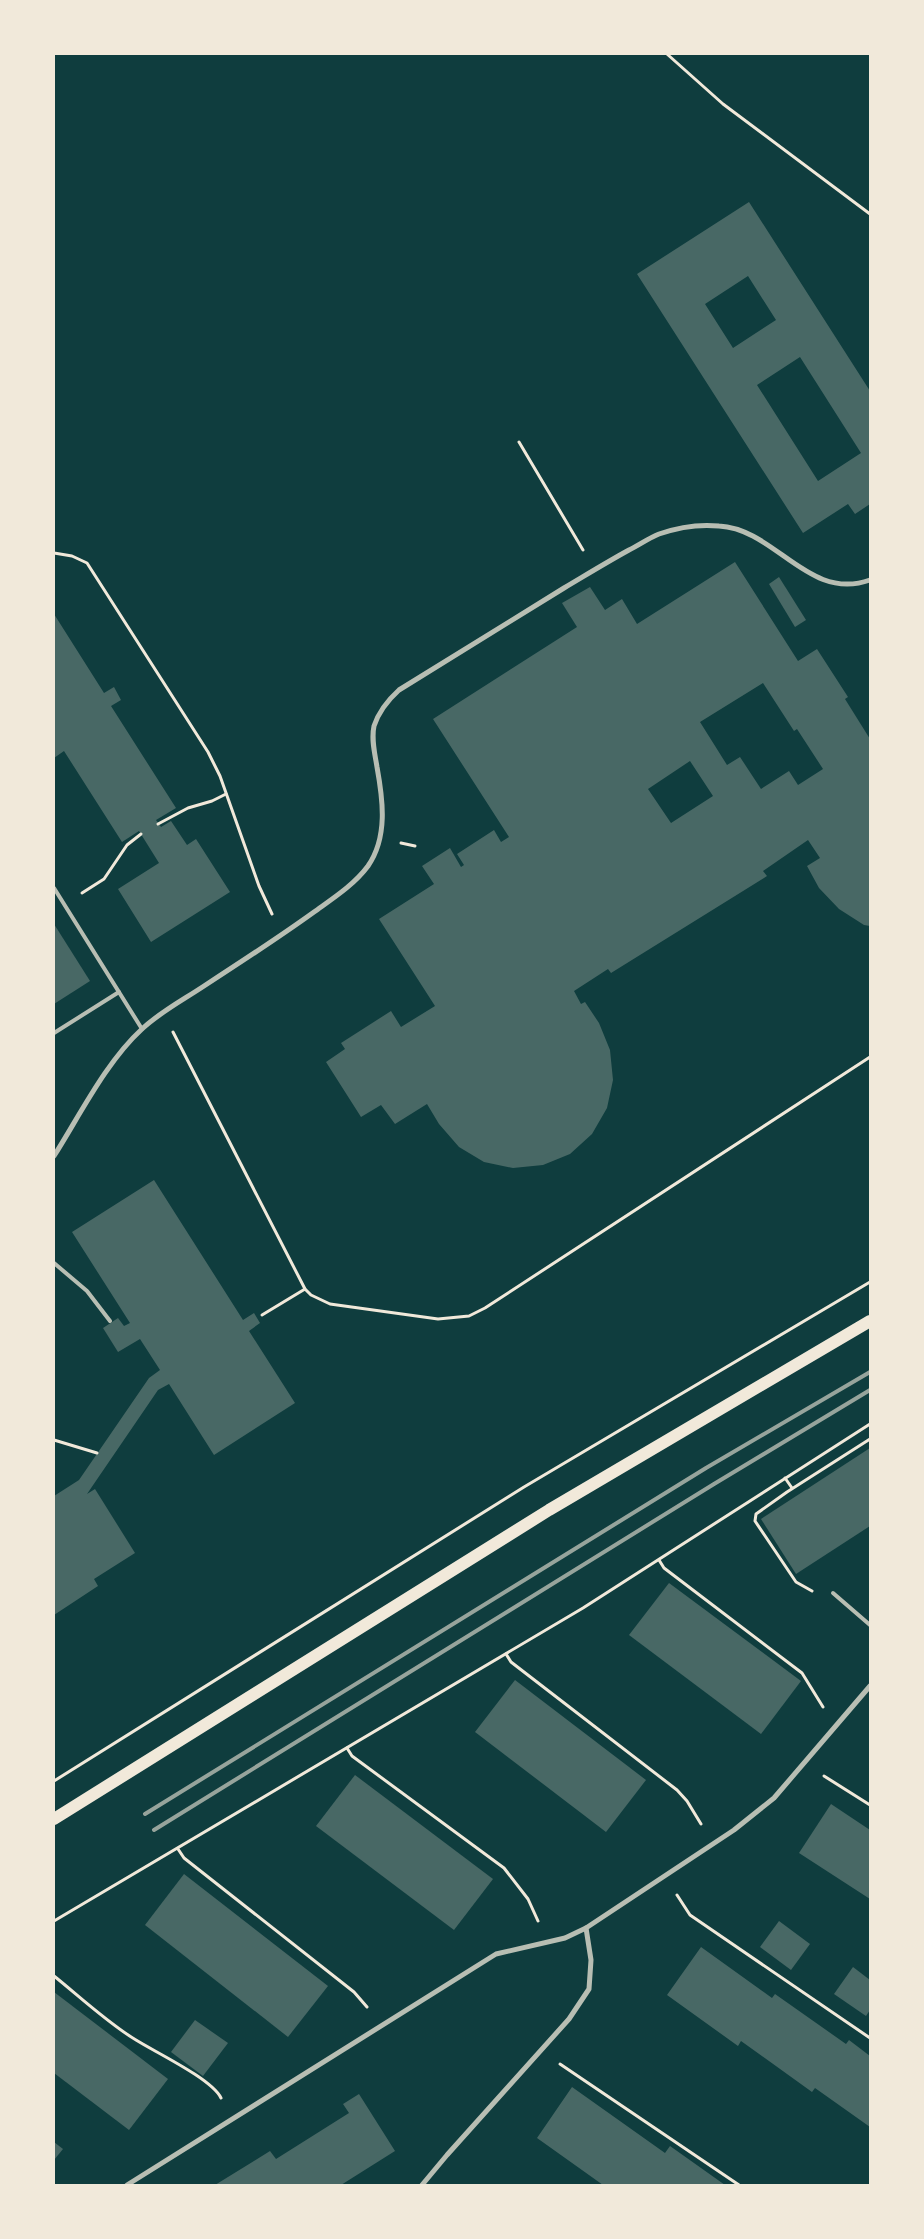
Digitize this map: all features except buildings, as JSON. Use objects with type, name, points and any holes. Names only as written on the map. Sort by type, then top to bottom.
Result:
[{"type":"main road","points":[[54,1819],[550,1510],[870,1321]]},
{"type":"street","points":[[54,1156],[108,1071],[126,1046],[142,1029],[163,1013],[283,934],[351,884],[367,867],[377,850],[382,822],[382,803],[373,736],[378,716],[390,698],[399,690],[594,570],[657,534],[676,528],[699,525],[721,526],[741,530],[755,536],[808,573],[820,579],[847,583],[870,580]]},
{"type":"street","points":[[127,2185],[496,1954],[565,1938],[586,1928],[714,1844],[774,1798],[870,1686]]},
{"type":"street","points":[[422,2185],[569,2019],[589,1990],[591,1960],[586,1928]]},
{"type":"lane","points":[[54,888],[142,1029]]},
{"type":"lane","points":[[54,1033],[119,992]]},
{"type":"lane","points":[[54,1262],[88,1291],[110,1321]]},
{"type":"lane","points":[[833,1593],[870,1625]]},
{"type":"path","points":[[667,54],[723,104],[870,214]]},
{"type":"path","points":[[519,442],[594,570]]},
{"type":"path","points":[[54,553],[72,556],[87,562],[208,752],[220,776],[259,886],[283,934]]},
{"type":"path","points":[[158,824],[188,808],[212,801],[226,794]]},
{"type":"path","points":[[64,904],[104,880],[127,846],[141,834]]},
{"type":"path","points":[[174,1033],[306,1290],[311,1295],[330,1304],[438,1320],[469,1316],[485,1308],[870,1057]]},
{"type":"path","points":[[54,1781],[524,1487],[870,1282]]},
{"type":"path","points":[[262,1316],[306,1290]]},
{"type":"path","points":[[54,1921],[506,1654],[659,1560],[870,1424]]},
{"type":"path","points":[[833,1593],[822,1596],[796,1582],[755,1521],[756,1514],[792,1488],[870,1439]]},
{"type":"path","points":[[54,1440],[97,1453]]},
{"type":"path","points":[[785,1478],[792,1488]]},
{"type":"path","points":[[659,1560],[664,1568],[802,1673],[820,1703],[838,1724]]},
{"type":"path","points":[[506,1654],[511,1662],[677,1790],[687,1801],[714,1844]]},
{"type":"path","points":[[347,1748],[352,1756],[504,1868],[528,1899],[548,1942]]},
{"type":"path","points":[[805,1762],[870,1805]]},
{"type":"path","points":[[178,1849],[184,1858],[354,1992],[364,2002],[378,2027]]},
{"type":"path","points":[[664,1876],[690,1915],[870,2038]]},
{"type":"path","points":[[54,1976],[135,2039],[164,2054],[220,2095],[232,2119]]},
{"type":"path","points":[[542,2050],[740,2185]]},
{"type":"railway","points":[[145,1814],[706,1468],[870,1372]]},
{"type":"railway","points":[[154,1830],[714,1484],[870,1390]]}]
